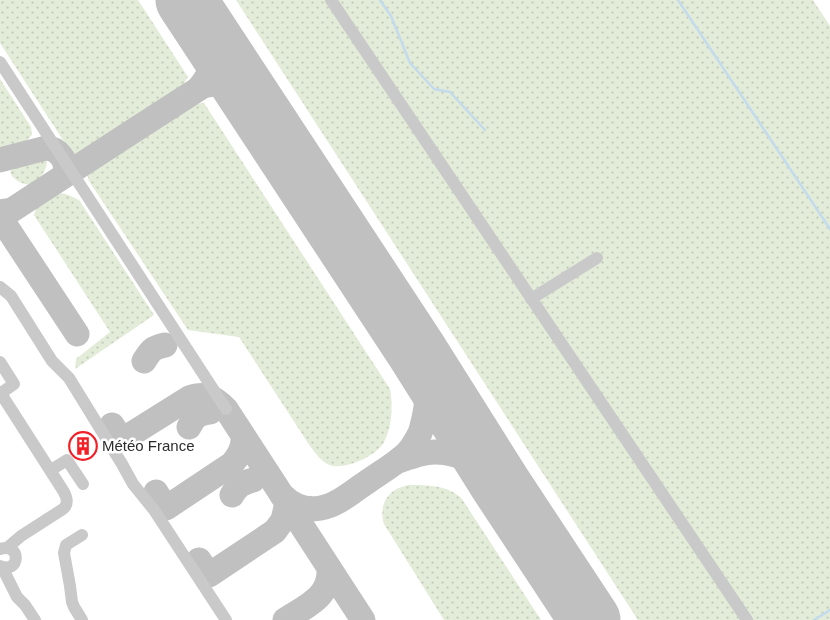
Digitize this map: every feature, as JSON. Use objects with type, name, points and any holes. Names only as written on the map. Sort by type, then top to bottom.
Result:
[{"type":"street","points":[[331,0],[747,620]]},
{"type":"street","points":[[0,62],[226,409]]},
{"type":"street","points":[[531,299],[597,258]]},
{"type":"street","points":[[0,286],[11,296],[52,360],[69,378],[133,484],[154,510],[226,620]]},
{"type":"street","points":[[0,362],[14,384],[0,393],[51,470],[64,492],[67,505],[21,536],[5,556],[18,597],[35,620]]},
{"type":"street","points":[[51,470],[67,460],[83,484]]},
{"type":"street","points":[[82,534],[66,545],[64,553],[72,602],[82,620]]},
{"type":"green space","points":[[0,0],[138,0],[188,77],[181,88],[128,127],[82,156],[77,157],[72,154],[0,43]]},
{"type":"green space","points":[[236,0],[813,0],[830,26],[830,620],[638,620]]},
{"type":"green space","points":[[0,79],[31,127],[32,135],[24,143],[0,150]]},
{"type":"green space","points":[[204,103],[390,389],[391,416],[387,436],[375,452],[362,460],[347,465],[333,466],[320,458],[310,446],[239,337],[188,330],[89,181],[87,174],[92,166],[175,114],[197,104]]},
{"type":"green space","points":[[41,157],[47,158],[45,170],[30,185],[18,181],[11,175],[10,172],[14,168]]},
{"type":"green space","points":[[57,193],[66,194],[79,200],[154,315],[75,369],[76,359],[110,332],[34,215],[42,200]]},
{"type":"green space","points":[[409,485],[444,488],[457,494],[462,499],[541,620],[444,620],[384,524],[382,514],[388,496],[392,492]]},
{"type":"waterway","points":[[380,0],[391,16],[410,63],[434,89],[450,92],[485,130]]},
{"type":"waterway","points":[[678,0],[830,229]]},
{"type":"waterway","points":[[814,620],[830,610]]},
{"type":"taxiway","points":[[199,88],[211,69],[213,56],[208,34]]},
{"type":"taxiway","points":[[0,212],[12,210],[203,86],[212,84],[227,85],[240,91],[257,108]]},
{"type":"taxiway","points":[[0,160],[46,148],[54,150],[61,156],[66,168],[65,173]]},
{"type":"taxiway","points":[[0,217],[77,334]]},
{"type":"taxiway","points":[[144,361],[152,350],[165,345]]},
{"type":"taxiway","points":[[282,495],[295,505],[305,508],[315,509],[333,504],[408,452],[421,431],[427,400],[424,375],[416,350]]},
{"type":"taxiway","points":[[112,425],[122,440],[189,398],[205,396],[218,401],[226,409],[363,620]]},
{"type":"taxiway","points":[[189,427],[197,416],[210,412]]},
{"type":"taxiway","points":[[156,492],[166,508],[232,464],[243,445],[243,437]]},
{"type":"taxiway","points":[[398,461],[428,452],[455,455],[480,466],[501,485]]},
{"type":"taxiway","points":[[232,495],[241,485],[253,480]]},
{"type":"taxiway","points":[[199,560],[209,575],[275,531],[283,520],[287,503]]},
{"type":"taxiway","points":[[285,620],[316,600],[326,586],[329,578],[329,568]]},
{"type":"runway","points":[[186,0],[416,350],[501,485],[590,620]]},
{"type":"place","name":"Météo France","points":[[83,446]]}]
